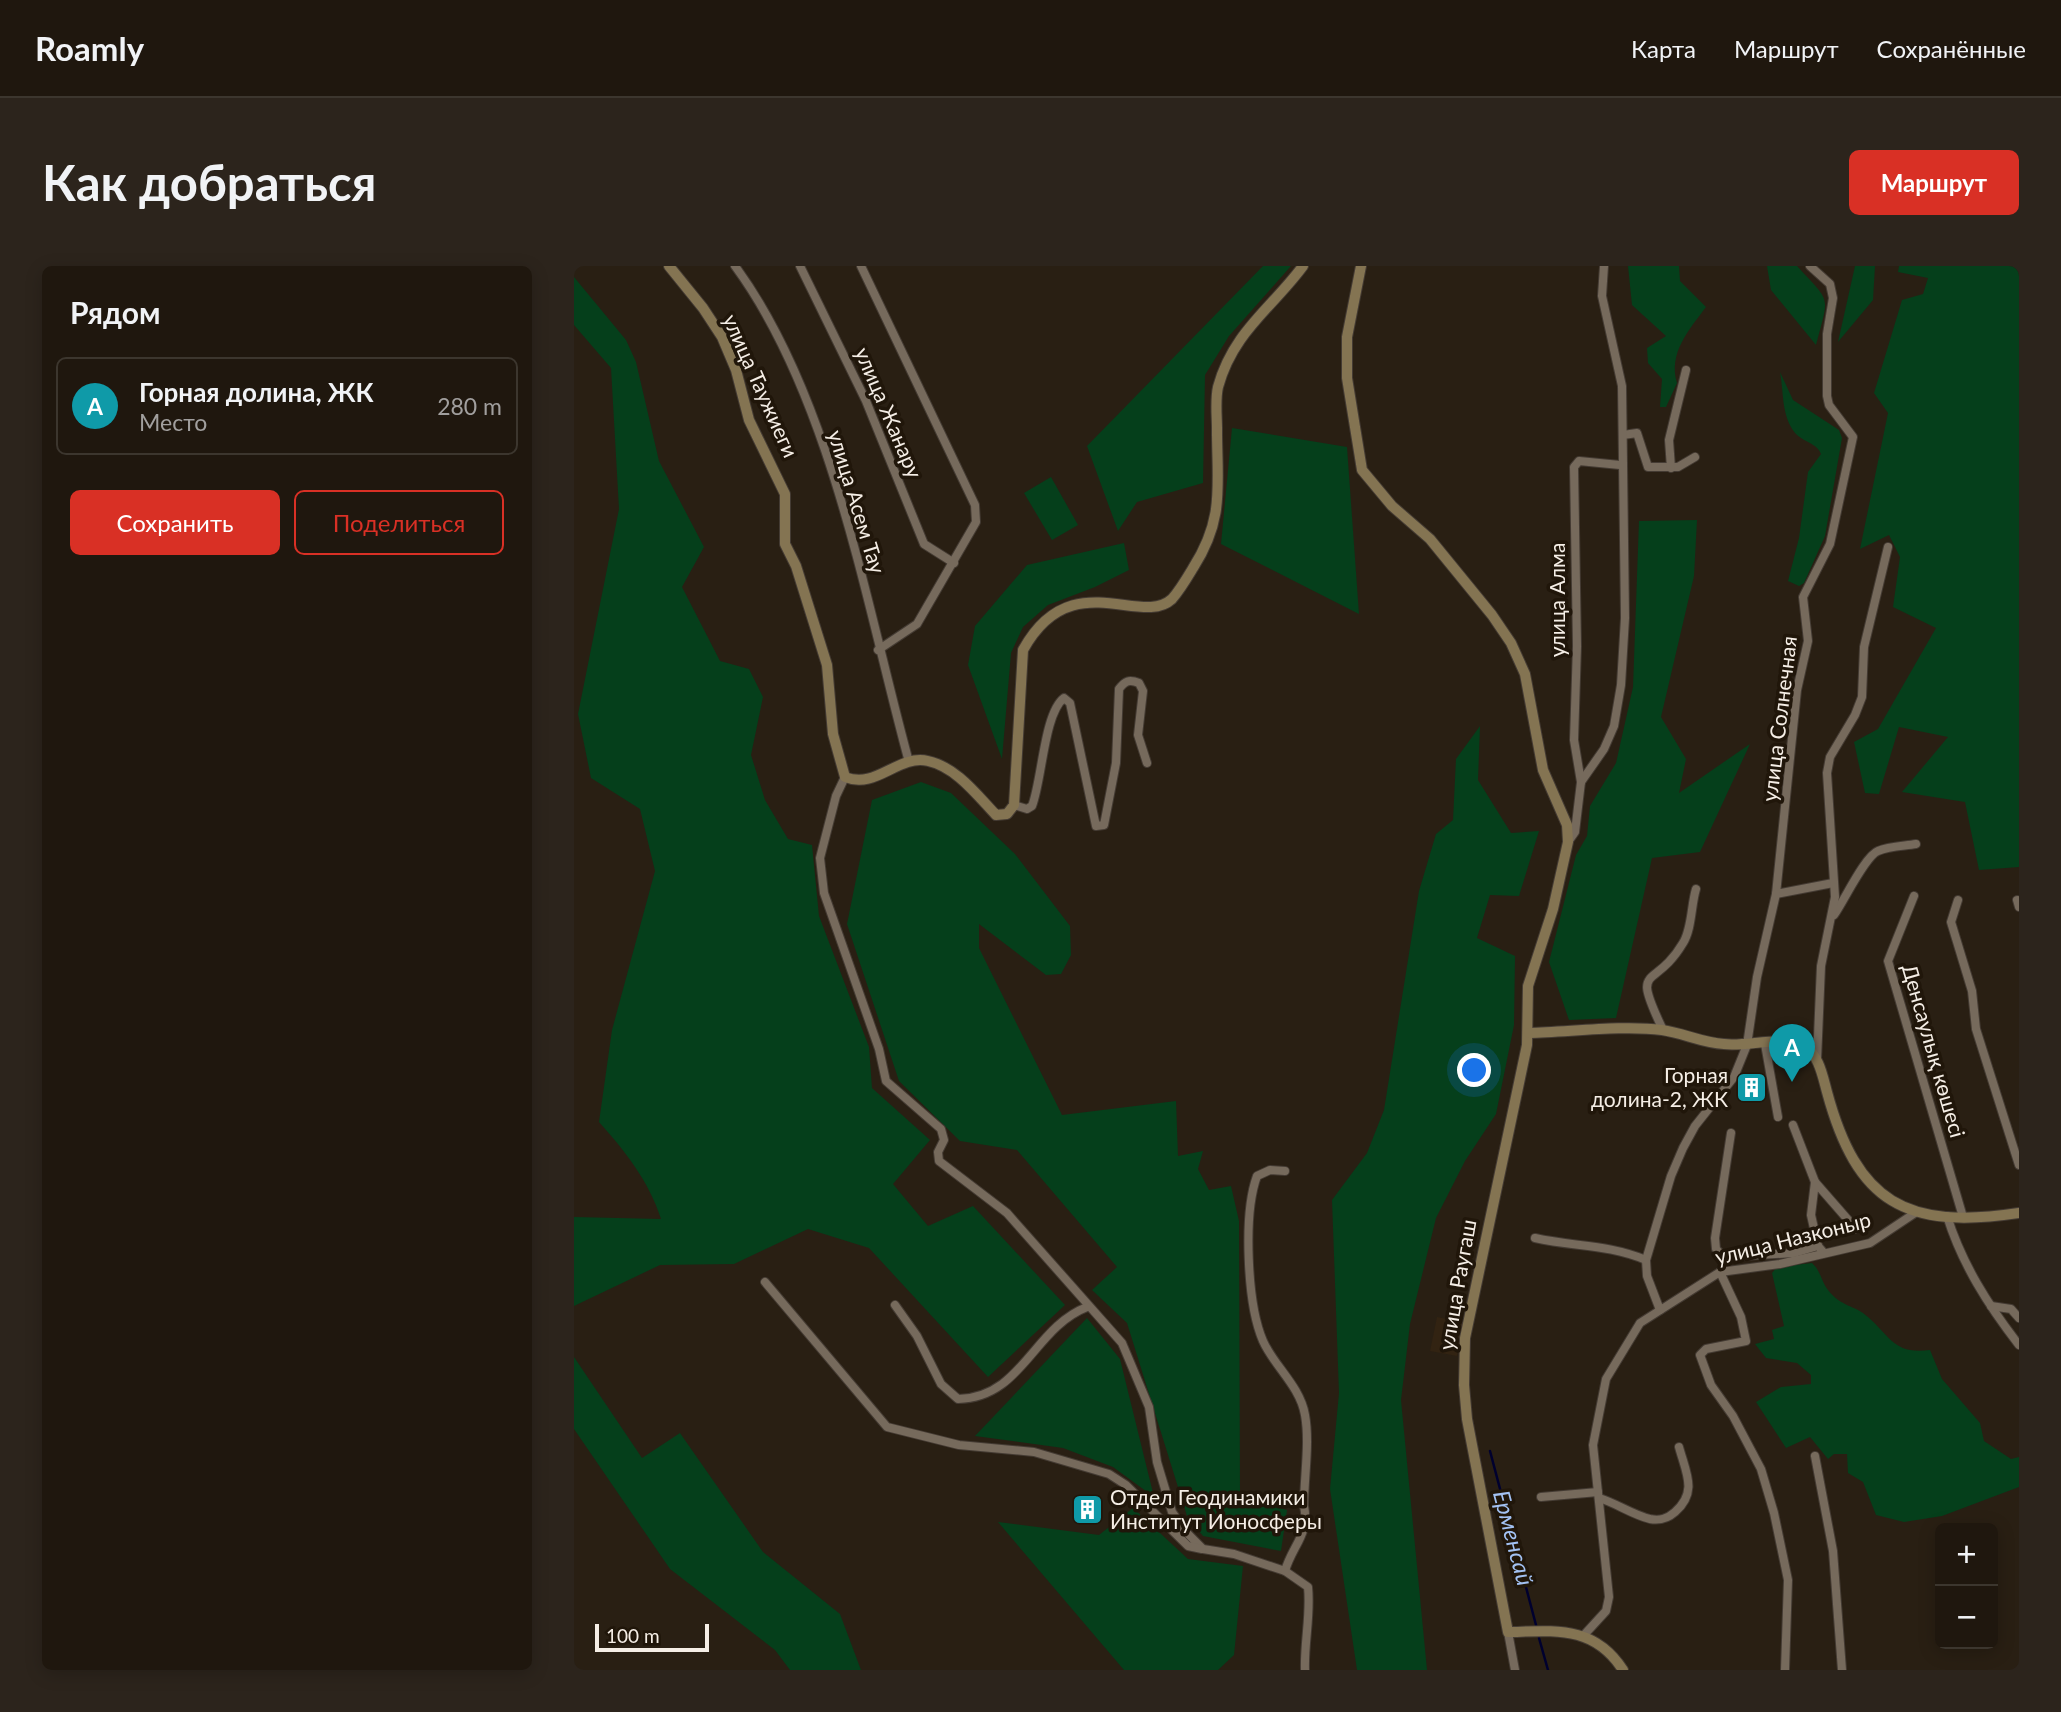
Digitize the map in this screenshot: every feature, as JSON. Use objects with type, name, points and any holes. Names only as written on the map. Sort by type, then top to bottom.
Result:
[{"type":"street","name":"улица Таужиеги","points":[[669,266],[703,308],[722,337],[736,370],[749,420],[785,494],[785,544],[804,590],[827,665],[833,734],[845,777]]},
{"type":"street","name":"улица Асем Тау","points":[[736,266],[778,332],[826,455],[855,554],[909,762]]},
{"type":"street","name":"улица Жанару","points":[[800,266],[866,401],[924,544],[954,563]]},
{"type":"street","points":[[861,266],[975,505],[976,522],[917,624],[878,650]]},
{"type":"street","points":[[1203,1549],[1172,1512],[1157,1462],[1149,1407],[1134,1366],[1122,1343],[1087,1307],[1007,1213],[939,1161],[938,1152],[944,1140],[941,1129],[886,1081],[879,1049],[824,893],[820,858],[835,796],[845,777],[865,781],[909,762],[930,761],[957,775],[996,815],[1007,814],[1014,804],[1023,650],[1032,633],[1053,615],[1073,605],[1098,602],[1147,607],[1160,606],[1171,599],[1210,542],[1217,516],[1217,389],[1227,361],[1241,335],[1303,266]]},
{"type":"street","points":[[1360,266],[1346,337],[1346,378],[1362,470],[1392,506],[1430,539],[1492,615],[1517,654],[1530,696],[1543,770],[1567,825],[1568,842]]},
{"type":"street","points":[[1568,842],[1575,832],[1581,782],[1604,750],[1614,726],[1621,685],[1625,551],[1620,465],[1623,435],[1619,369],[1601,296],[1604,266]]},
{"type":"street","name":"улица Солнечная","points":[[1646,1260],[1671,1175],[1683,1148],[1695,1126],[1734,1077],[1747,1045],[1757,977],[1776,894],[1797,690],[1808,641],[1804,597],[1830,544],[1853,437],[1829,405],[1827,334],[1833,298],[1830,284],[1810,266]]},
{"type":"street","points":[[1671,468],[1669,440],[1686,370]]},
{"type":"street","points":[[1623,435],[1637,433],[1648,467],[1671,468],[1695,457]]},
{"type":"street","name":"улица Алма","points":[[1581,782],[1574,740],[1577,646],[1574,467],[1579,461],[1588,460],[1620,465]]},
{"type":"street","points":[[1888,547],[1864,647],[1862,697],[1855,715],[1830,757],[1827,773],[1835,897],[1821,966],[1817,1061],[1842,1139],[1863,1176],[1883,1197],[1916,1213],[1963,1217],[2019,1213]]},
{"type":"street","points":[[1014,804],[1027,809],[1032,806],[1045,744],[1055,710],[1063,698],[1070,704],[1084,759],[1096,826],[1104,825],[1116,763],[1119,689],[1125,682],[1132,680],[1139,682],[1143,691],[1138,735],[1147,763]]},
{"type":"street","name":"улица Раугаш","points":[[1515,1670],[1473,1457],[1464,1363],[1468,1313],[1529,1033],[1525,1014],[1528,986],[1553,909],[1568,842]]},
{"type":"street","points":[[1830,920],[1852,889],[1867,857],[1878,850],[1916,844]]},
{"type":"street","points":[[1776,894],[1833,883]]},
{"type":"street","points":[[1662,1030],[1645,992],[1647,980],[1685,941],[1696,889]]},
{"type":"street","name":"Денсаулық көшесі","points":[[1914,896],[1888,961],[1963,1217]]},
{"type":"street","points":[[1958,900],[1951,922],[1972,991],[1976,1029],[2019,1165]]},
{"type":"street","points":[[1529,1033],[1662,1030],[1721,1044],[1783,1042],[1805,1046],[1817,1061]]},
{"type":"street","points":[[1765,1044],[1777,1117]]},
{"type":"street","points":[[1793,1125],[1815,1182],[1856,1228]]},
{"type":"street","points":[[1731,1133],[1714,1238],[1716,1250],[1724,1257],[1821,1250],[1811,1215],[1815,1182]]},
{"type":"street","points":[[1285,1171],[1270,1170],[1257,1176],[1251,1242],[1255,1318],[1263,1341],[1295,1391],[1306,1416],[1304,1506],[1307,1520],[1303,1536],[1285,1571]]},
{"type":"street","name":"улица Назконыр","points":[[1584,1635],[1606,1611],[1609,1597],[1593,1445],[1606,1379],[1640,1323],[1720,1272],[1780,1264],[1821,1250],[1870,1243],[1916,1213]]},
{"type":"street","points":[[1947,1216],[1958,1253],[2019,1345]]},
{"type":"street","points":[[1535,1238],[1566,1245],[1619,1249],[1646,1260],[1647,1276],[1660,1310]]},
{"type":"street","points":[[1720,1272],[1741,1317],[1746,1341],[1706,1349],[1700,1355],[1711,1385],[1733,1416],[1761,1469],[1774,1513],[1788,1580],[1785,1670]]},
{"type":"street","points":[[765,1282],[887,1427],[959,1445],[1034,1452],[1109,1474],[1126,1485],[1188,1546],[1234,1554],[1285,1571],[1300,1580],[1308,1587],[1310,1608],[1304,1644],[1305,1670]]},
{"type":"street","points":[[895,1306],[917,1336],[941,1384],[958,1399],[975,1399],[992,1393],[1020,1368],[1057,1323],[1087,1307]]},
{"type":"street","points":[[1991,1306],[2011,1309],[2019,1318]]},
{"type":"street","points":[[1541,1497],[1598,1495],[1652,1520],[1663,1520],[1689,1496],[1691,1487],[1679,1447]]},
{"type":"street","points":[[1815,1456],[1833,1551],[1842,1670]]},
{"type":"street","points":[[1508,1632],[1558,1631],[1584,1635],[1603,1647],[1623,1670]]},
{"type":"shaded area","points":[[1437,1317],[1463,1322],[1457,1356],[1430,1351]]},
{"type":"green space","points":[[1263,266],[1291,266],[1229,336],[1205,375],[1203,483],[1137,502],[1118,531],[1087,446]]},
{"type":"green space","points":[[1628,266],[1679,266],[1680,281],[1706,307],[1687,333],[1678,352],[1675,362],[1677,383],[1666,407],[1660,407],[1662,379],[1648,363],[1647,348],[1666,336],[1632,305]]},
{"type":"green space","points":[[1767,266],[1797,266],[1822,294],[1825,308],[1816,345],[1771,290]]},
{"type":"green space","points":[[1855,266],[1875,266],[1873,300],[1838,342]]},
{"type":"green space","points":[[1899,266],[2017,266],[2019,269],[2019,867],[1979,870],[1965,802],[1902,792],[1948,737],[1899,727],[1879,794],[1865,793],[1854,742],[1878,729],[1936,628],[1893,607],[1900,557],[1889,535],[1860,549],[1888,413],[1874,393],[1902,300],[1923,294],[1928,278],[1898,272]]},
{"type":"green space","points":[[574,277],[626,340],[636,362],[659,461],[704,547],[682,587],[720,661],[749,669],[763,697],[751,755],[765,800],[788,839],[812,845],[819,916],[869,1047],[872,1088],[930,1140],[893,1184],[928,1226],[973,1206],[1065,1305],[988,1377],[869,1248],[808,1229],[734,1264],[660,1265],[574,1306],[574,1217],[661,1219],[650,1192],[635,1167],[599,1122],[612,1030],[655,871],[640,809],[591,778],[578,714],[619,509],[611,368],[574,325]]},
{"type":"green space","points":[[1780,372],[1793,400],[1839,430],[1842,438],[1825,536],[1804,583],[1799,586],[1788,581],[1799,538],[1808,472],[1821,454],[1790,426],[1785,411]]},
{"type":"green space","points":[[1232,428],[1347,447],[1359,614],[1221,544]]},
{"type":"green space","points":[[1051,477],[1078,525],[1052,540],[1024,493]]},
{"type":"green space","points":[[1697,520],[1694,576],[1661,717],[1686,759],[1679,793],[1750,744],[1700,852],[1652,858],[1616,1018],[1569,1020],[1549,962],[1576,855],[1587,836],[1590,806],[1616,763],[1633,687],[1639,521]]},
{"type":"green space","points":[[1124,543],[1129,570],[1095,587],[1048,605],[1023,627],[1011,653],[1002,759],[968,665],[975,626],[1027,565]]},
{"type":"green space","points":[[1480,726],[1478,780],[1511,833],[1539,831],[1519,896],[1490,895],[1477,938],[1515,956],[1514,1025],[1496,1114],[1465,1161],[1436,1218],[1410,1324],[1401,1400],[1427,1670],[1357,1670],[1330,1489],[1339,1393],[1332,1200],[1367,1153],[1384,1110],[1419,891],[1436,834],[1453,820],[1456,759]]},
{"type":"green space","points":[[921,782],[951,793],[1015,854],[1070,926],[1071,955],[1061,974],[1046,975],[979,924],[979,948],[1062,1115],[1176,1101],[1178,1156],[1203,1151],[1198,1169],[1209,1190],[1231,1186],[1239,1221],[1240,1498],[1287,1510],[1281,1551],[1203,1536],[1187,1516],[1127,1323],[1092,1290],[1117,1267],[1017,1150],[960,1141],[899,1081],[847,924],[872,800]]},
{"type":"green space","points":[[1812,1263],[1833,1296],[1863,1313],[1894,1343],[1908,1350],[1930,1350],[1942,1379],[1980,1423],[1984,1441],[2011,1459],[2019,1457],[2019,1487],[1942,1516],[1904,1522],[1876,1515],[1863,1482],[1848,1473],[1847,1454],[1834,1454],[1828,1459],[1810,1437],[1786,1448],[1756,1402],[1781,1387],[1811,1384],[1811,1375],[1797,1363],[1766,1358],[1755,1344],[1774,1339],[1772,1330],[1784,1326],[1772,1273],[1777,1267]]},
{"type":"green space","points":[[1087,1318],[1120,1359],[1154,1497],[1113,1467],[1063,1448],[975,1436]]},
{"type":"green space","points":[[574,1357],[642,1458],[680,1433],[763,1552],[840,1614],[861,1670],[790,1670],[775,1650],[670,1569],[574,1429]]},
{"type":"green space","points":[[1133,1508],[1188,1559],[1243,1566],[1234,1655],[1218,1670],[1124,1670],[998,1522],[1099,1535]]},
{"type":"waterway","name":"Ерменсай","points":[[1490,1451],[1536,1625]]},
{"type":"waterway","name":"Ерменсай","points":[[1539,1638],[1548,1670]]},
{"type":"place","name":"Горная долина, ЖК","points":[[1792,1082]]},
{"type":"place","name":"Горная долина-2, ЖК","points":[[1751,1088]]},
{"type":"place","name":"Отдел Геодинамики Институт Ионосферы","points":[[1087,1510]]}]
